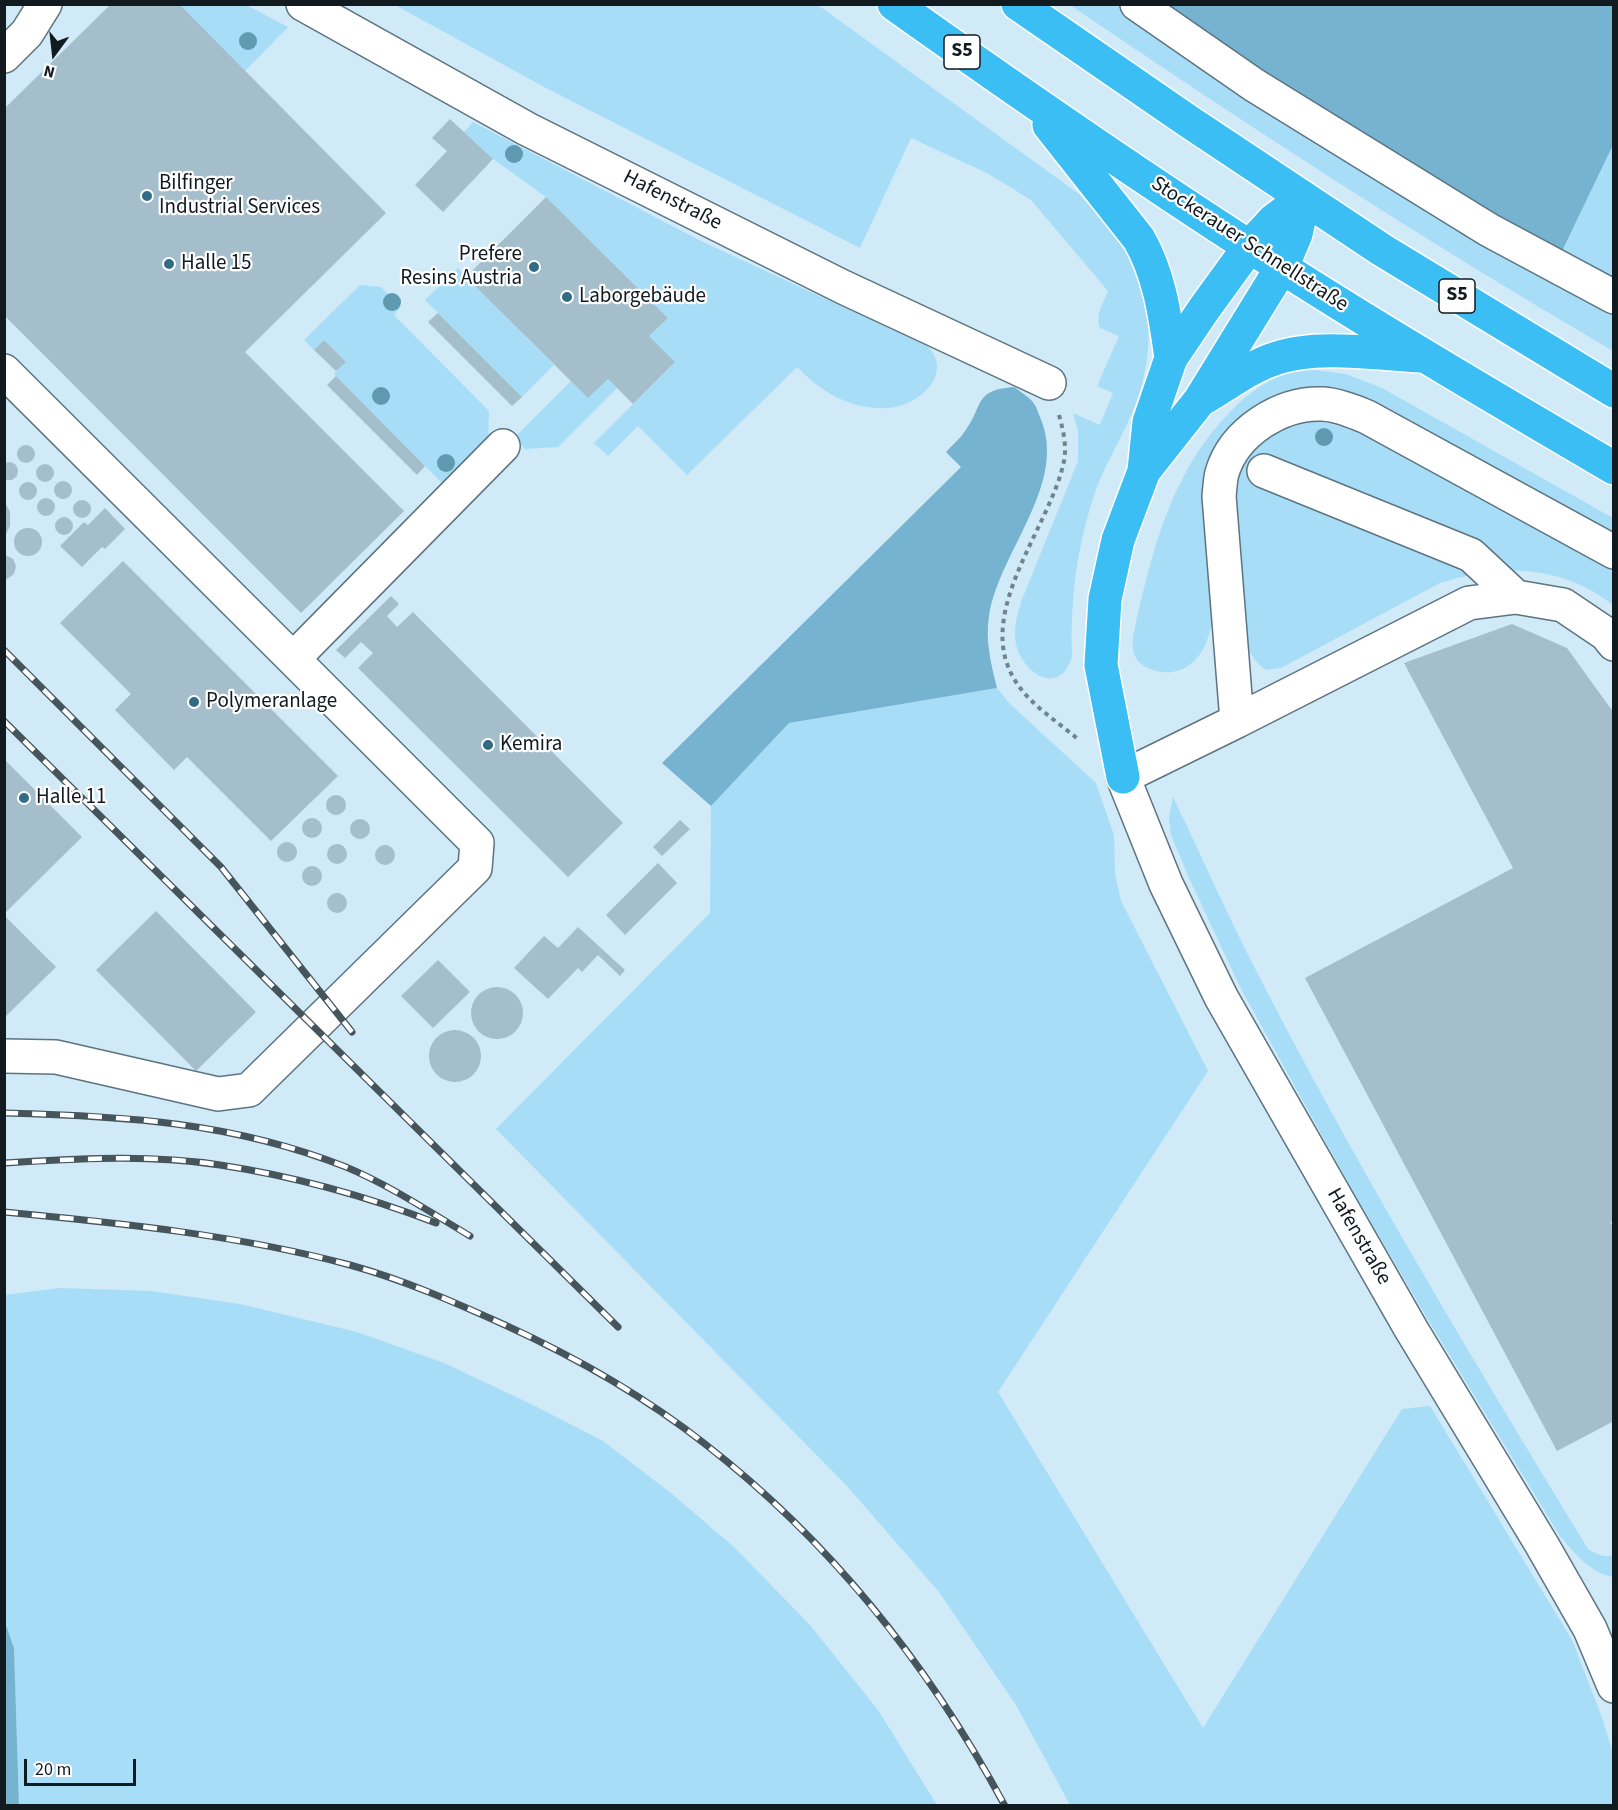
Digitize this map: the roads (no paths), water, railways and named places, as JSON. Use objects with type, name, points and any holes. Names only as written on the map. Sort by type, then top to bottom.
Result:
[{"type":"highway","name":"Stockerauer Schnellstraße","points":[[894,4],[1029,100],[1250,247],[1422,356],[1614,468]]},
{"type":"highway","name":"S5","points":[[1018,4],[1392,256],[1614,391]]},
{"type":"highway","points":[[1029,100],[1139,239],[1157,277],[1171,358]]},
{"type":"highway","points":[[1124,777],[1101,665],[1105,599],[1118,540],[1144,471],[1149,422],[1171,358],[1250,247],[1274,220],[1304,198]]},
{"type":"highway","points":[[1144,471],[1200,400],[1282,267],[1296,234],[1304,198]]},
{"type":"highway","points":[[1200,400],[1259,366],[1290,355],[1323,351],[1422,356]]},
{"type":"street","points":[[4,56],[27,33],[45,4]]},
{"type":"street","name":"Hafenstraße","points":[[303,4],[527,129],[843,287],[1049,383]]},
{"type":"street","points":[[1137,4],[1254,85],[1489,230],[1614,297]]},
{"type":"street","points":[[4,371],[477,843],[475,868],[249,1090],[218,1094],[56,1057],[4,1056]]},
{"type":"street","points":[[1237,721],[1219,496],[1222,473],[1239,444],[1263,422],[1281,411],[1303,405],[1323,404],[1344,408],[1367,417],[1614,552]]},
{"type":"street","points":[[293,659],[503,446]]},
{"type":"street","points":[[1264,471],[1471,555],[1516,597]]},
{"type":"street","points":[[1124,777],[1469,603],[1516,597],[1563,605],[1606,634],[1614,644]]},
{"type":"street","name":"Hafenstraße","points":[[1124,777],[1166,884],[1221,997],[1411,1329],[1536,1535],[1602,1626],[1614,1686]]},
{"type":"railway","points":[[4,650],[221,867],[352,1032]]},
{"type":"railway","points":[[4,721],[618,1327]]},
{"type":"railway","points":[[4,1113],[92,1116],[178,1124],[261,1140],[304,1152],[362,1174],[470,1236]]},
{"type":"railway","points":[[4,1163],[139,1158],[220,1165],[329,1188],[436,1223]]},
{"type":"railway","points":[[4,1212],[178,1231],[265,1246],[350,1265],[467,1308],[583,1364],[682,1426],[751,1482],[794,1522],[874,1609],[910,1656],[944,1704],[1005,1806]]},
{"type":"place","name":"Bilfinger Industrial Services","points":[[147,196]]},
{"type":"place","name":"Halle 15","points":[[169,264]]},
{"type":"place","name":"Prefere Resins Austria","points":[[534,267]]},
{"type":"place","name":"Laborgebäude","points":[[567,297]]},
{"type":"place","name":"Polymeranlage","points":[[194,702]]},
{"type":"place","name":"Kemira","points":[[488,745]]},
{"type":"place","name":"Halle 11","points":[[24,798]]}]
